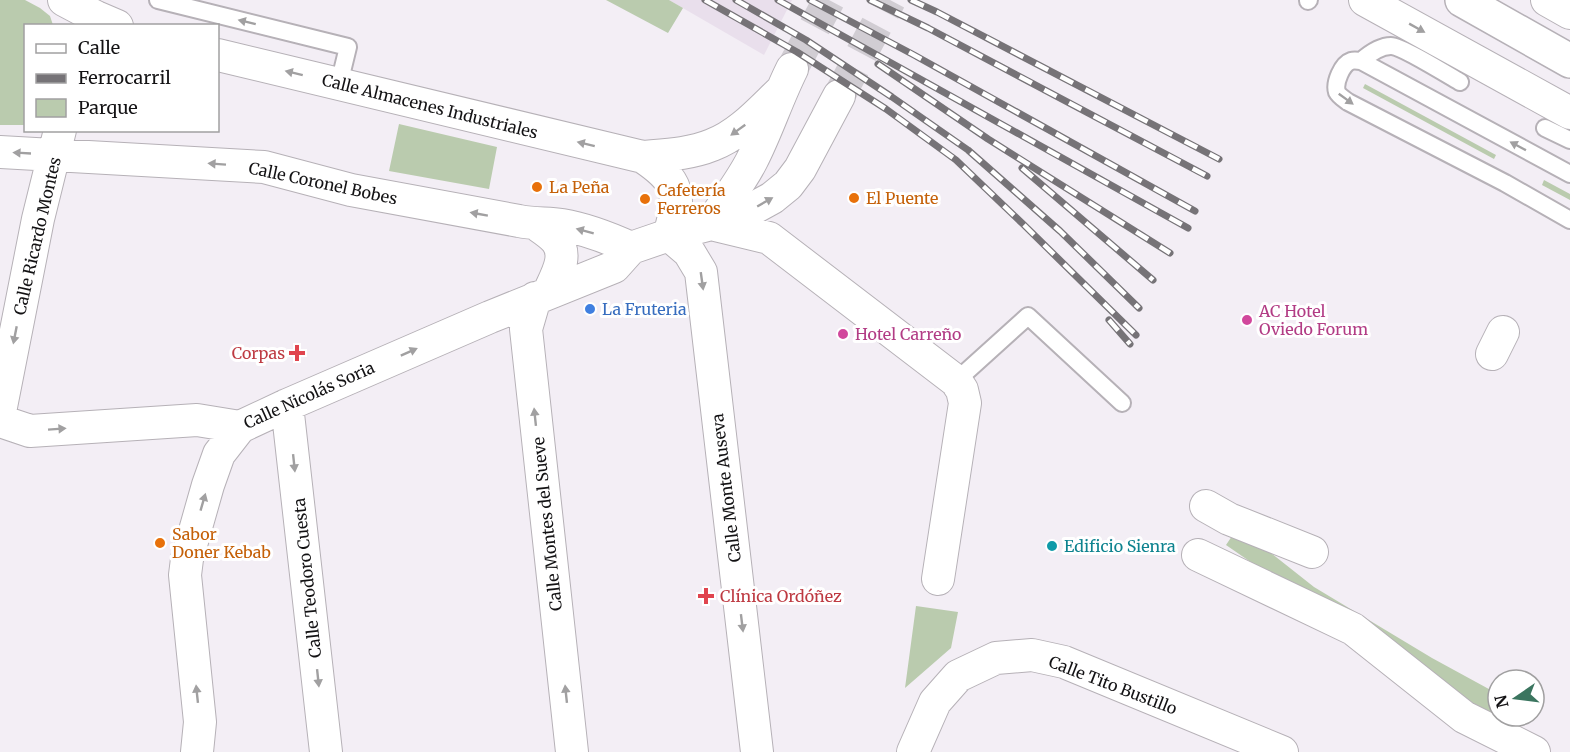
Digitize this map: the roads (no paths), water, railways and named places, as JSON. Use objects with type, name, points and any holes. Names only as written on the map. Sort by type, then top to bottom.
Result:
[{"type":"highway","points":[[1462,0],[1570,61]]},
{"type":"street","points":[[64,0],[102,17]]},
{"type":"street","points":[[1365,0],[1558,120]]},
{"type":"street","points":[[1547,0],[1570,13]]},
{"type":"street","name":"Calle Almacenes Industriales","points":[[219,55],[643,157],[661,169],[671,180],[676,196],[676,214],[669,235]]},
{"type":"street","name":"Calle Almacenes Industriales","points":[[643,157],[712,146],[747,123],[787,80],[751,163],[711,224]]},
{"type":"street","name":"Calle Nicolás Soria","points":[[0,421],[30,431],[197,420],[240,427],[490,316],[614,267],[631,248],[711,224],[752,209],[772,198],[788,185],[800,169],[839,96]]},
{"type":"street","name":"Calle Coronel Bobes","points":[[0,152],[58,143],[264,167],[351,190],[537,224],[562,225],[607,237],[631,248]]},
{"type":"street","name":"Calle Ricardo Montes","points":[[0,412],[38,219],[58,143]]},
{"type":"street","points":[[537,224],[557,241],[562,252],[560,267],[542,295]]},
{"type":"street","points":[[711,224],[769,238],[956,381],[962,390],[965,403],[938,579]]},
{"type":"street","name":"Calle Monte Auseva","points":[[669,235],[689,252],[701,272],[757,752]]},
{"type":"street","name":"Calle Montes del Sueve","points":[[542,295],[526,329],[572,752]]},
{"type":"street","name":"Calle Teodoro Cuesta","points":[[287,405],[326,752]]},
{"type":"street","points":[[197,752],[200,722],[185,575],[208,485],[219,454],[240,427]]},
{"type":"street","points":[[1206,506],[1228,519],[1312,552]]},
{"type":"street","points":[[1198,555],[1353,629],[1464,717],[1534,752]]},
{"type":"street","name":"Calle Tito Bustillo","points":[[913,752],[935,702],[958,676],[996,658],[1032,656],[1064,662],[1256,745],[1282,752]]},
{"type":"lane","points":[[158,0],[348,47],[339,84]]},
{"type":"lane","points":[[1362,61],[1382,48],[1395,46],[1461,82]]},
{"type":"lane","points":[[1570,174],[1362,61],[1352,61],[1344,66],[1337,84],[1338,93],[1342,98],[1505,183],[1570,220]]},
{"type":"lane","points":[[1558,120],[1570,140]]},
{"type":"lane","points":[[956,381],[1028,316],[1122,403]]},
{"type":"tunnel","points":[[792,69],[829,0]]},
{"type":"tunnel","points":[[839,96],[890,0]]},
{"type":"railway","points":[[705,0],[797,52],[886,109],[956,160],[1136,335]]},
{"type":"railway","points":[[736,0],[806,40],[968,150],[1060,231],[1139,308]]},
{"type":"railway","points":[[778,0],[1188,228]]},
{"type":"railway","points":[[810,0],[1195,211]]},
{"type":"railway","points":[[870,0],[928,28],[1207,176]]},
{"type":"railway","points":[[911,0],[1219,159]]},
{"type":"railway","points":[[878,64],[988,139],[1170,253]]},
{"type":"railway","points":[[1022,168],[1153,280]]},
{"type":"railway","points":[[1109,320],[1130,344]]},
{"type":"place","name":"La Peña","points":[[537,187]]},
{"type":"place","name":"El Puente","points":[[854,198]]},
{"type":"place","name":"Cafetería Ferreros","points":[[645,199]]},
{"type":"place","name":"La Fruteria","points":[[590,309]]},
{"type":"place","name":"AC Hotel Oviedo Forum","points":[[1247,320]]},
{"type":"place","name":"Hotel Carreño","points":[[843,334]]},
{"type":"place","name":"Corpas","points":[[297,353]]},
{"type":"place","name":"Sabor Doner Kebab","points":[[160,543]]},
{"type":"place","name":"Edificio Sienra","points":[[1052,546]]},
{"type":"place","name":"Clínica Ordóñez","points":[[706,596]]}]
